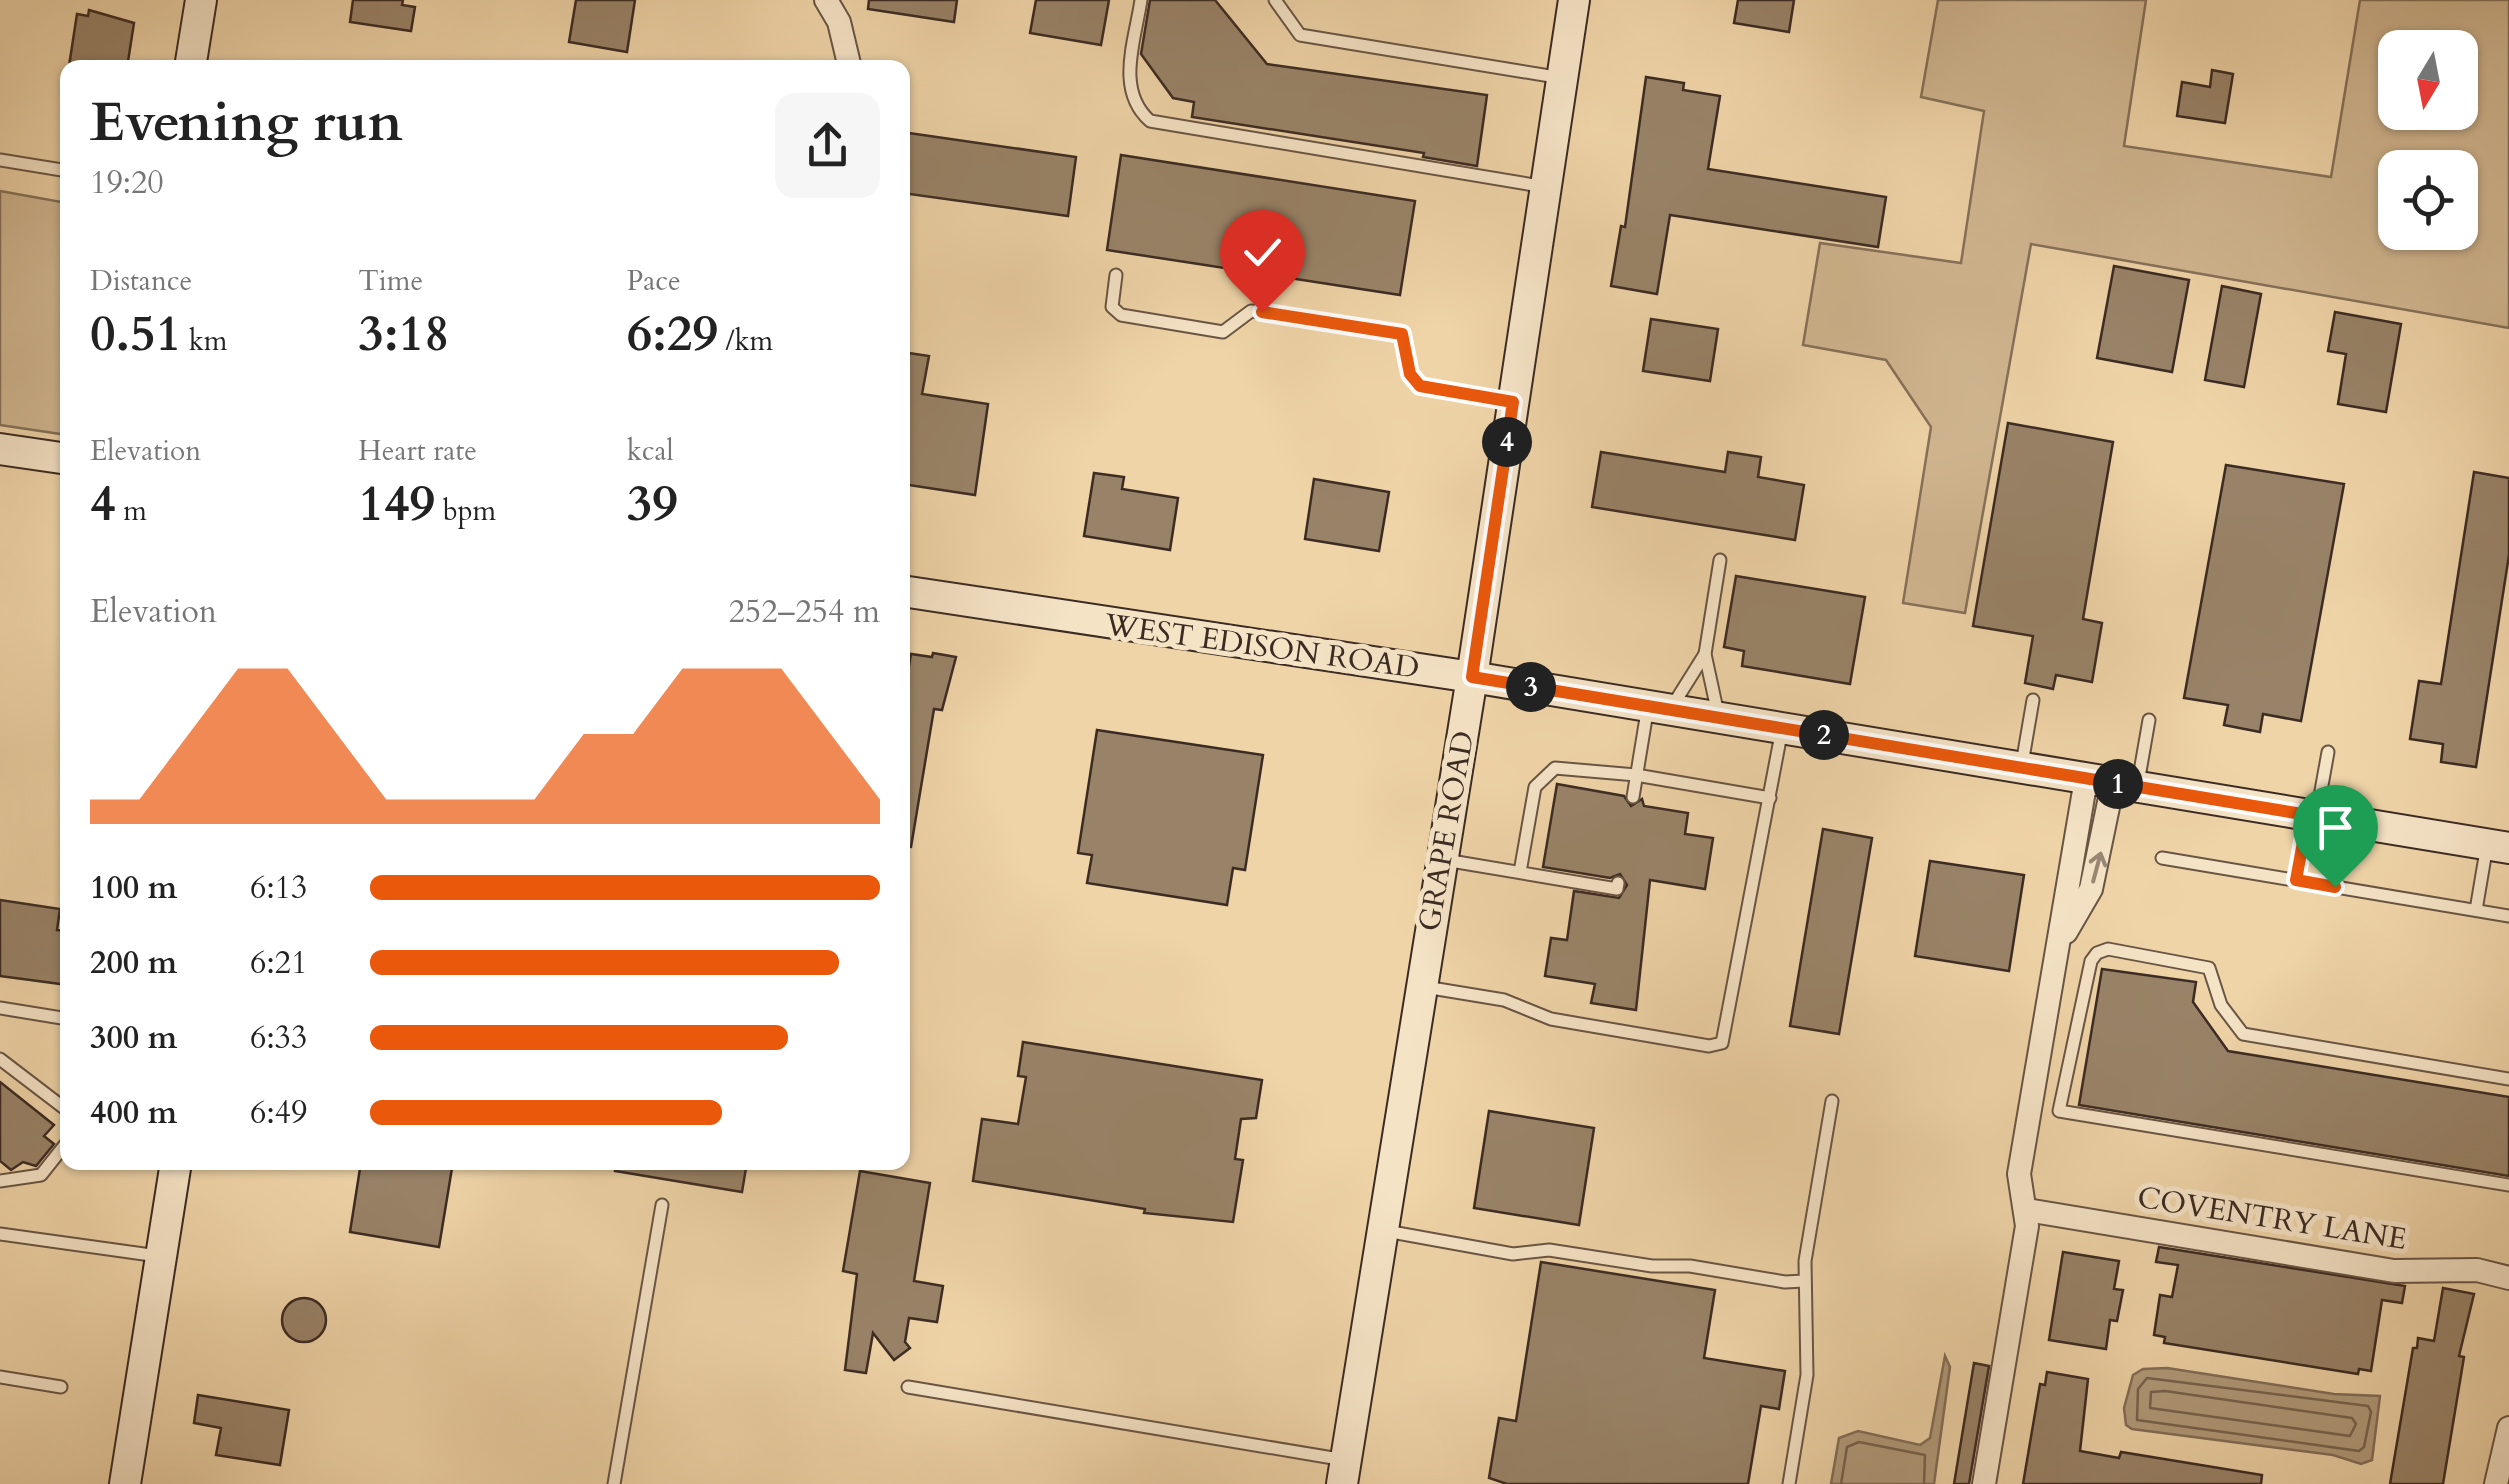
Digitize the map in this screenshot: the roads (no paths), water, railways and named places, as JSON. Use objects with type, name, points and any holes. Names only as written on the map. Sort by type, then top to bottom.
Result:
[{"type":"main road","points":[[191,60],[201,0]]},
{"type":"main road","name":"GRAPE ROAD","points":[[1344,1472],[1472,677],[1574,0]]},
{"type":"main road","points":[[0,449],[60,458]]},
{"type":"main road","name":"WEST EDISON ROAD","points":[[910,592],[1472,677],[2498,847]]},
{"type":"main road","points":[[125,1484],[175,1170]]},
{"type":"street","points":[[826,0],[839,22],[848,60]]},
{"type":"street","points":[[1984,1484],[2027,1210],[2019,1174],[2058,943],[2112,783]]},
{"type":"street","name":"COVENTRY LANE","points":[[2027,1210],[2394,1271],[2476,1270],[2509,1278]]},
{"type":"street","points":[[2496,1484],[2509,1428]]},
{"type":"lane","points":[[1141,0],[1129,84],[1136,106],[1150,122],[1546,188]]},
{"type":"lane","points":[[1275,0],[1300,35],[1562,78]]},
{"type":"lane","points":[[0,160],[60,170]]},
{"type":"lane","points":[[1116,276],[1112,306],[1121,315],[1224,332],[1251,311],[1402,334],[1410,374],[1420,386],[1513,402]]},
{"type":"lane","points":[[1719,718],[1705,654],[1720,560]]},
{"type":"lane","points":[[1632,797],[1659,708],[1705,654]]},
{"type":"lane","points":[[2022,768],[2034,700]]},
{"type":"lane","points":[[2112,783],[2149,720]]},
{"type":"lane","points":[[1421,986],[1504,1000],[1551,1019],[1708,1046],[1722,1043],[1782,728]]},
{"type":"lane","points":[[2296,880],[2328,752]]},
{"type":"lane","points":[[1520,872],[1535,787],[1556,768],[1636,775],[1770,798]]},
{"type":"lane","points":[[2476,910],[2498,847]]},
{"type":"lane","points":[[2162,858],[2509,916]]},
{"type":"lane","points":[[1441,859],[1617,889],[1618,882]]},
{"type":"lane","points":[[2509,1078],[2243,1034],[2220,1004],[2208,968],[2108,949],[2097,952],[2090,962],[2059,1111],[2509,1186]]},
{"type":"lane","points":[[0,1008],[60,1018]]},
{"type":"lane","points":[[0,1059],[60,1106]]},
{"type":"lane","points":[[1789,1484],[1807,1375],[1804,1281],[1832,1101]]},
{"type":"lane","points":[[0,1180],[20,1182],[41,1175],[60,1151]]},
{"type":"lane","points":[[614,1484],[662,1205]]},
{"type":"lane","points":[[1382,1230],[1513,1254],[1550,1250],[1652,1266],[1690,1266],[1786,1282],[1804,1281]]},
{"type":"lane","points":[[0,1234],[162,1256]]},
{"type":"lane","points":[[0,1376],[62,1387]]},
{"type":"lane","points":[[908,1387],[1344,1472]]},
{"type":"water","points":[[1945,1356],[1950,1367],[1934,1484],[1831,1484],[1839,1438],[1858,1431],[1920,1445],[1930,1438]]},
{"type":"water","points":[[2167,1368],[2334,1394],[2380,1396],[2372,1460],[2361,1464],[2333,1455],[2132,1429],[2126,1425],[2124,1408],[2133,1375],[2143,1369]]}]
